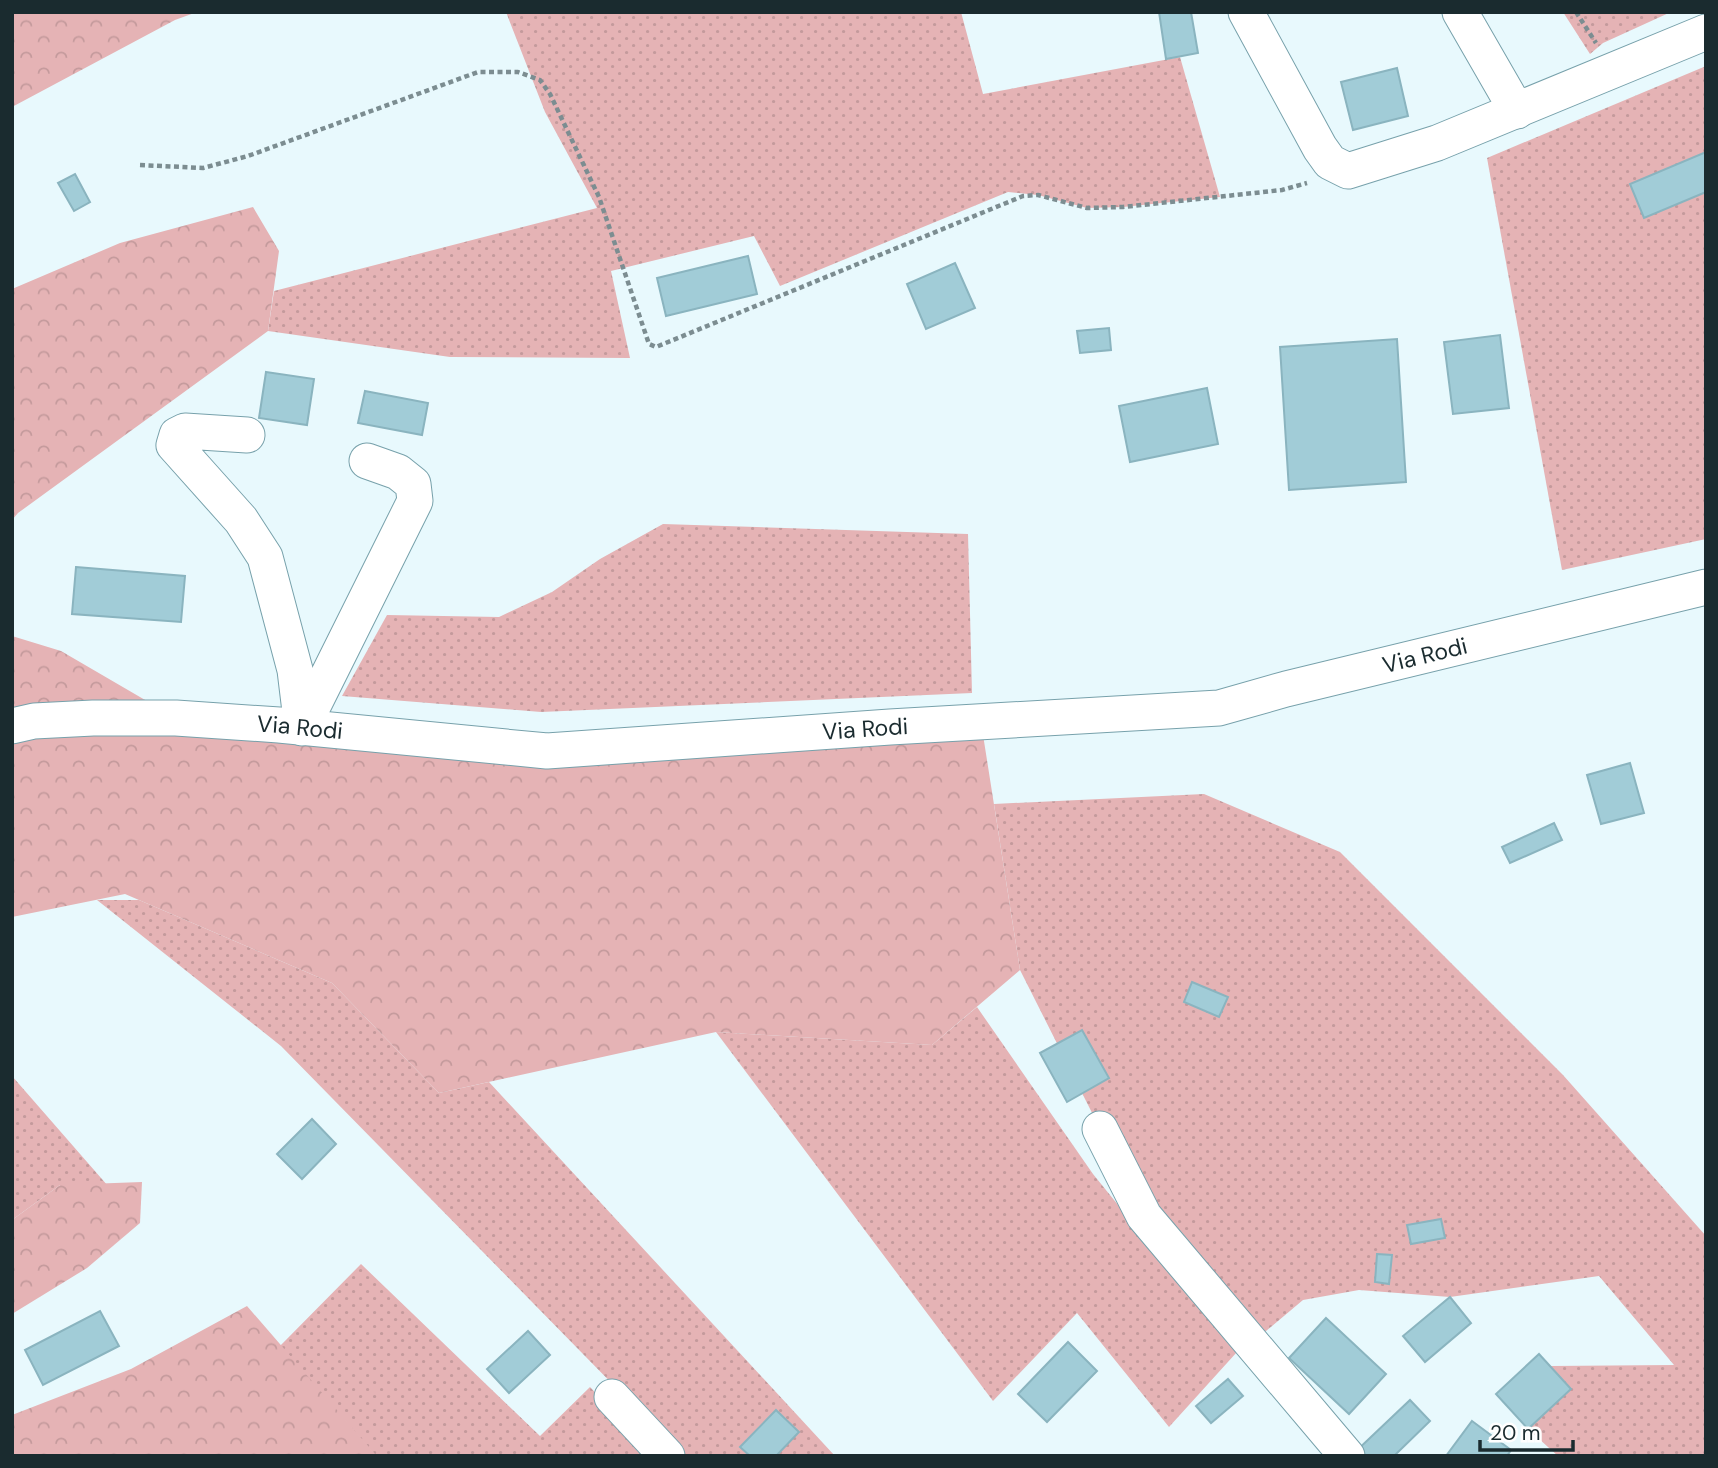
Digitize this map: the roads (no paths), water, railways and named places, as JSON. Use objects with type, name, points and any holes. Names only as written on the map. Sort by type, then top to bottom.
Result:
[{"type":"street","points":[[1246,12],[1325,155],[1337,167],[1348,171],[1437,144],[1706,32]]},
{"type":"street","points":[[1460,12],[1517,111]]},
{"type":"street","points":[[1683,12],[1706,26]]},
{"type":"street","points":[[247,435],[185,431],[177,435],[174,445],[241,520],[265,557],[295,670],[302,728]]},
{"type":"street","points":[[302,728],[415,502],[413,484],[398,472],[367,461]]},
{"type":"street","name":"Via Rodi","points":[[12,726],[34,721],[148,718],[302,728],[547,751],[1219,708],[1325,679],[1706,587]]},
{"type":"street","points":[[1100,1129],[1144,1216],[1347,1456]]},
{"type":"street","points":[[612,1397],[667,1456]]}]
